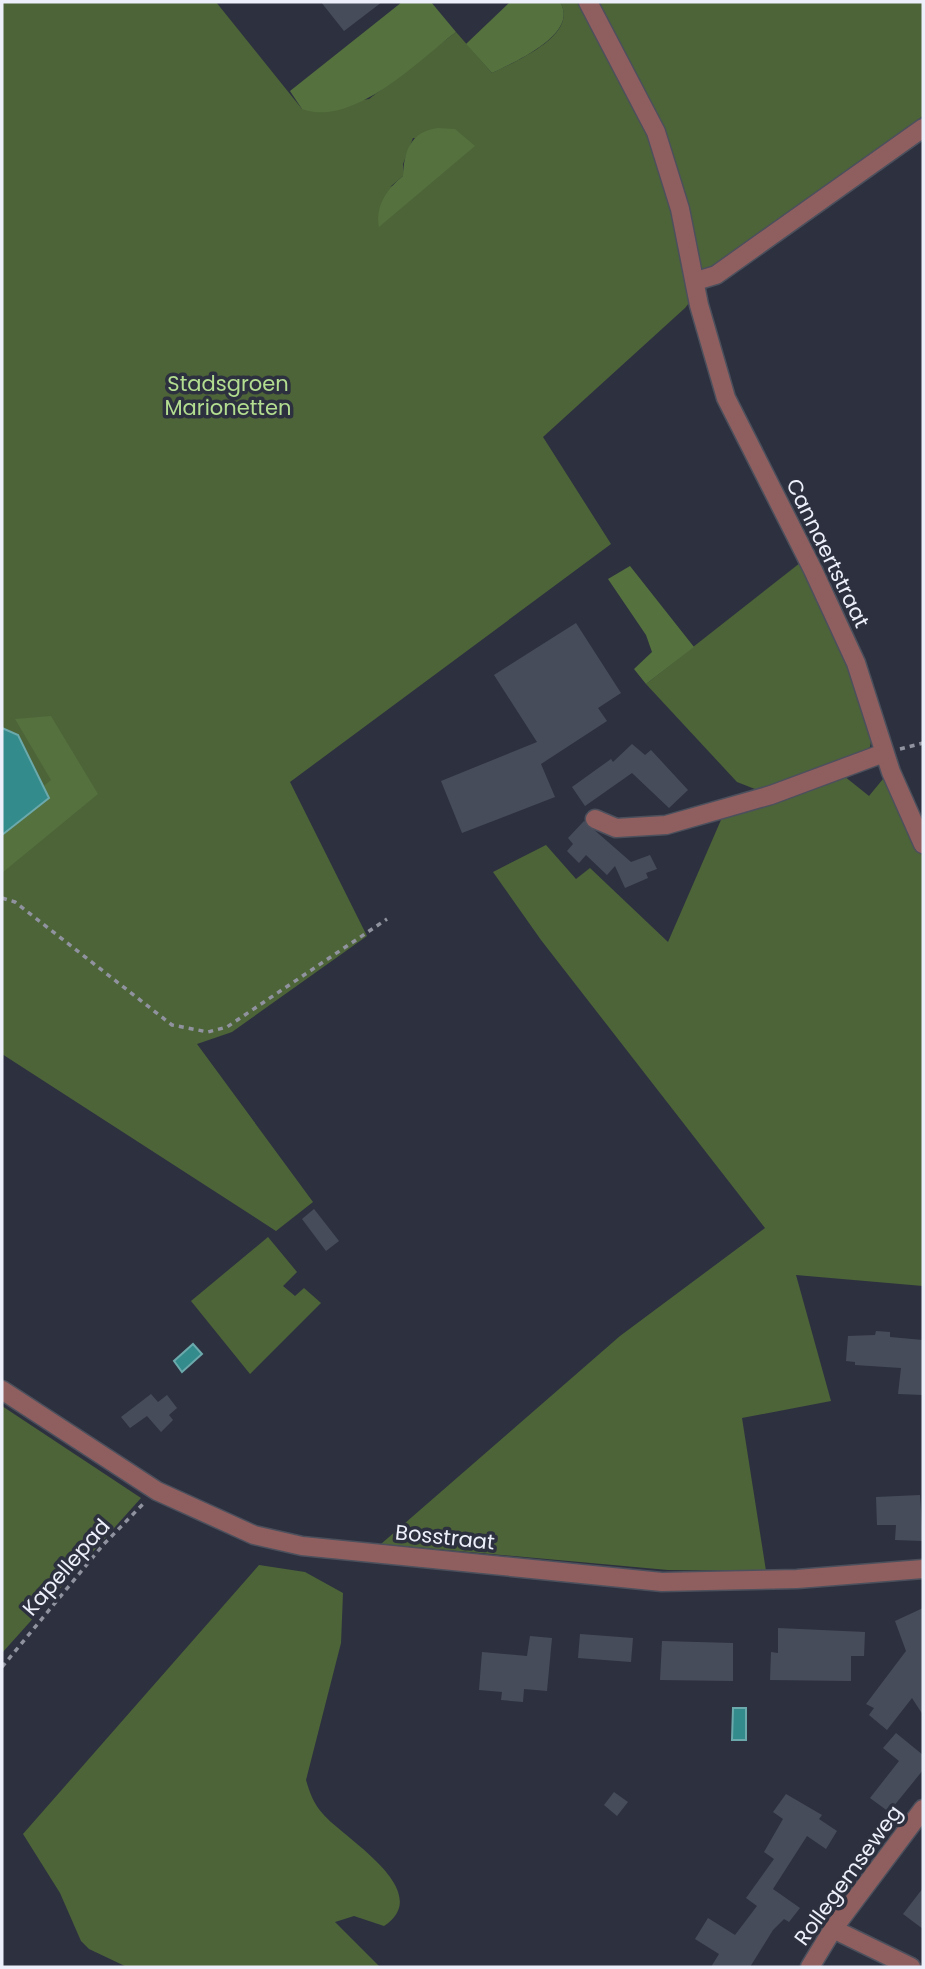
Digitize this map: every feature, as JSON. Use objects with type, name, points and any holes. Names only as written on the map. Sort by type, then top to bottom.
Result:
[{"type":"street","name":"Cannaertstraat","points":[[588,2],[656,132],[680,209],[699,304],[726,398],[856,663],[884,753],[923,844]]},
{"type":"street","points":[[696,281],[716,275],[923,128]]},
{"type":"street","points":[[594,819],[616,828],[666,825],[771,794],[884,753]]},
{"type":"street","name":"Bosstraat","points":[[2,1390],[157,1491],[254,1535],[302,1546],[662,1582],[809,1579],[923,1569]]},
{"type":"street","name":"Rollegemseweg","points":[[810,1967],[833,1929],[923,1809]]},
{"type":"street","points":[[833,1929],[911,1967]]},
{"type":"path","points":[[2,898],[15,902],[172,1025],[208,1032],[227,1027],[387,919]]},
{"type":"path","name":"Kapellepad","points":[[2,1667],[103,1545],[157,1491]]},
{"type":"green space","name":"Stadsgroen Marionetten","points":[[2,2],[216,2],[302,109],[369,99],[456,32],[492,73],[542,46],[553,36],[561,25],[564,14],[560,2],[923,2],[923,116],[744,243],[723,261],[685,308],[543,437],[611,544],[290,782],[367,936],[232,1032],[197,1044],[313,1202],[276,1231],[2,1054]],"holes":[[[413,138],[474,146],[390,187],[403,176],[403,164]]]},
{"type":"green space","points":[[800,563],[839,641],[872,735],[870,747],[860,754],[760,791],[737,782],[646,684]]},
{"type":"green space","points":[[844,776],[869,796],[883,779],[923,857],[923,1286],[796,1275],[831,1401],[742,1418],[766,1571],[668,1570],[381,1544],[620,1336],[765,1228],[541,940],[493,872],[546,845],[576,879],[590,868],[668,942],[724,813]]},
{"type":"green space","points":[[268,1237],[297,1272],[283,1286],[295,1296],[304,1288],[321,1303],[250,1374],[191,1301]]},
{"type":"green space","points":[[2,1406],[141,1498],[2,1653]]},
{"type":"green space","points":[[259,1565],[305,1572],[343,1593],[341,1643],[306,1780],[320,1810],[380,1866],[393,1881],[400,1897],[397,1912],[384,1926],[354,1916],[335,1922],[380,1967],[127,1967],[89,1949],[81,1941],[60,1893],[23,1834]]},
{"type":"shaded area","points":[[402,2],[431,2],[456,32],[404,74],[363,101],[342,109],[322,112],[302,109],[290,91]]},
{"type":"shaded area","points":[[510,2],[560,2],[564,14],[561,25],[553,36],[528,54],[492,73],[466,44]]},
{"type":"shaded area","points":[[438,128],[455,129],[475,146],[379,227],[381,205],[387,192],[403,176],[405,158],[411,144],[421,133]]},
{"type":"shaded area","points":[[630,566],[694,647],[646,684],[634,669],[652,652],[646,635],[608,579]]},
{"type":"shaded area","points":[[51,716],[98,794],[2,873],[2,820],[51,780],[15,719]]},
{"type":"shaded area","points":[[2,728],[18,735],[49,798],[2,835]]},
{"type":"shaded area","points":[[193,1344],[202,1354],[182,1372],[174,1361]]},
{"type":"shaded area","points":[[733,1708],[746,1708],[746,1740],[732,1740]]},
{"type":"building","points":[[321,2],[382,2],[344,31]]},
{"type":"building","points":[[576,623],[621,693],[598,708],[607,721],[541,764],[555,797],[462,833],[441,781],[537,742],[494,675]]},
{"type":"building","points":[[632,744],[645,755],[651,750],[688,790],[669,808],[632,773],[585,806],[572,787],[611,759],[613,762]]},
{"type":"building","points":[[584,821],[631,862],[650,855],[657,869],[646,873],[648,878],[625,888],[615,866],[607,875],[586,855],[579,863],[567,851],[573,844],[568,838]]},
{"type":"building","points":[[314,1209],[339,1241],[326,1251],[302,1219]]},
{"type":"building","points":[[876,1331],[890,1332],[890,1337],[923,1340],[923,1395],[898,1394],[901,1368],[855,1365],[855,1362],[846,1361],[848,1336],[875,1335]]},
{"type":"building","points":[[151,1394],[158,1402],[167,1395],[177,1408],[169,1415],[173,1420],[161,1432],[147,1416],[130,1428],[121,1417]]},
{"type":"building","points":[[920,1495],[923,1541],[895,1540],[896,1525],[877,1525],[876,1497]]},
{"type":"building","points":[[923,1608],[923,1715],[912,1698],[887,1730],[869,1715],[874,1708],[866,1704],[906,1651],[895,1621]]},
{"type":"building","points":[[778,1628],[865,1632],[864,1656],[851,1656],[851,1681],[770,1680],[771,1652],[778,1653]]},
{"type":"building","points":[[580,1634],[633,1638],[631,1662],[578,1658]]},
{"type":"building","points":[[530,1636],[552,1638],[547,1691],[524,1689],[523,1702],[501,1700],[502,1692],[479,1690],[482,1652],[527,1656]]},
{"type":"building","points":[[662,1641],[733,1643],[733,1681],[660,1680]]},
{"type":"building","points":[[896,1733],[923,1755],[923,1770],[889,1812],[870,1798],[899,1761],[883,1748]]},
{"type":"building","points":[[614,1792],[628,1802],[617,1816],[604,1805]]},
{"type":"building","points":[[786,1794],[822,1815],[819,1819],[837,1831],[826,1849],[807,1836],[773,1889],[800,1908],[789,1922],[784,1919],[773,1930],[750,1967],[711,1967],[719,1954],[695,1939],[708,1918],[735,1935],[757,1906],[746,1898],[774,1859],[764,1852],[783,1819],[773,1812]]},
{"type":"building","points":[[923,1888],[923,1929],[903,1914]]}]
